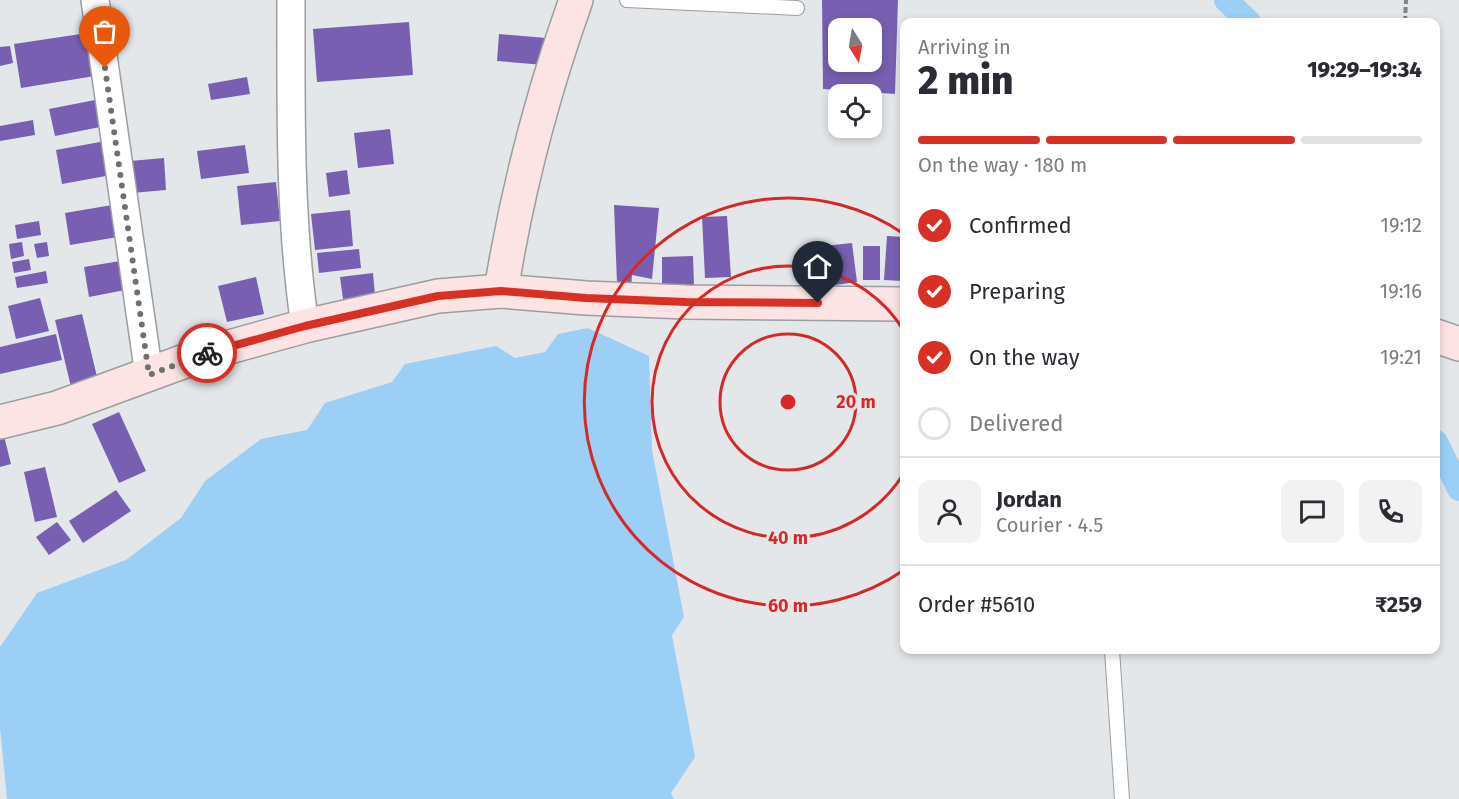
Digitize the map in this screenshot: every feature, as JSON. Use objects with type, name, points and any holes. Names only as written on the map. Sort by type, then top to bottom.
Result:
[{"type":"main road","points":[[501,291],[511,227],[530,147],[555,59],[576,0]]},
{"type":"main road","points":[[0,422],[57,408],[204,354],[305,326],[438,296],[501,291],[586,298],[686,302],[900,304]]},
{"type":"main road","points":[[1440,337],[1459,344]]},
{"type":"street","points":[[95,0],[149,375]]},
{"type":"street","points":[[291,0],[292,156],[300,288],[305,326]]},
{"type":"lane","points":[[627,0],[797,8]]},
{"type":"lane","points":[[1112,654],[1122,799]]},
{"type":"path","points":[[1405,18],[1406,0]]},
{"type":"water","points":[[588,328],[649,356],[652,450],[684,617],[672,635],[695,757],[671,793],[674,799],[7,799],[0,727],[0,647],[37,593],[126,560],[181,518],[205,481],[261,439],[307,430],[325,403],[392,382],[405,364],[496,346],[515,358],[545,352],[558,334]]},
{"type":"building","points":[[822,0],[898,0],[895,94],[882,93],[882,84],[828,84],[828,89],[823,89]]},
{"type":"building","points":[[409,22],[413,75],[317,82],[313,29]]},
{"type":"building","points":[[94,32],[101,75],[21,88],[14,44]]},
{"type":"building","points":[[499,34],[546,38],[544,65],[497,61]]},
{"type":"building","points":[[10,46],[13,63],[0,66],[0,47]]},
{"type":"building","points":[[247,77],[250,94],[211,100],[208,84]]},
{"type":"building","points":[[100,99],[105,126],[55,136],[49,109]]},
{"type":"building","points":[[33,120],[35,135],[0,141],[0,126]]},
{"type":"building","points":[[390,129],[394,164],[358,168],[354,133]]},
{"type":"building","points":[[111,140],[117,174],[62,184],[56,150]]},
{"type":"building","points":[[245,145],[249,173],[201,179],[197,151]]},
{"type":"building","points":[[164,158],[166,190],[132,193],[130,161]]},
{"type":"building","points":[[347,170],[350,194],[329,197],[326,173]]},
{"type":"building","points":[[276,182],[280,221],[241,225],[237,186]]},
{"type":"building","points":[[118,204],[124,236],[70,245],[65,213]]},
{"type":"building","points":[[614,205],[659,208],[652,279],[632,275],[631,288],[617,284]]},
{"type":"building","points":[[350,210],[353,246],[315,250],[311,214]]},
{"type":"building","points":[[727,216],[731,277],[705,278],[702,217]]},
{"type":"building","points":[[39,221],[41,235],[17,239],[15,225]]},
{"type":"building","points":[[887,236],[900,237],[900,281],[884,280]]},
{"type":"building","points":[[22,242],[24,256],[11,259],[9,244]]},
{"type":"building","points":[[47,242],[49,256],[37,258],[34,244]]},
{"type":"building","points":[[852,243],[857,282],[828,286],[824,246]]},
{"type":"building","points":[[863,246],[880,246],[880,280],[863,280]]},
{"type":"building","points":[[359,249],[361,268],[319,273],[317,253]]},
{"type":"building","points":[[693,256],[694,285],[662,285],[662,257]]},
{"type":"building","points":[[29,259],[31,270],[14,273],[12,262]]},
{"type":"building","points":[[120,261],[125,290],[89,297],[84,267]]},
{"type":"building","points":[[46,271],[48,283],[17,288],[15,277]]},
{"type":"building","points":[[373,273],[375,295],[343,299],[340,277]]},
{"type":"building","points":[[256,277],[264,314],[227,322],[218,286]]},
{"type":"building","points":[[40,298],[49,331],[16,339],[8,306]]},
{"type":"building","points":[[82,314],[98,381],[71,387],[55,320]]},
{"type":"building","points":[[56,334],[62,360],[0,374],[0,347]]},
{"type":"building","points":[[119,412],[146,471],[119,483],[92,424]]},
{"type":"building","points":[[4,436],[11,464],[0,467],[0,437]]},
{"type":"building","points":[[45,467],[57,517],[35,522],[24,472]]},
{"type":"building","points":[[116,490],[131,511],[83,543],[69,521]]},
{"type":"building","points":[[57,522],[71,540],[49,555],[36,537]]},
{"type":"waterway","points":[[1226,0],[1245,18]]},
{"type":"waterway","points":[[1440,450],[1459,489]]},
{"type":"way so far","points":[[105,68],[149,375],[207,353]]},
{"type":"route","points":[[207,353],[305,326],[438,296],[501,291],[586,298],[686,302],[818,303]]}]
